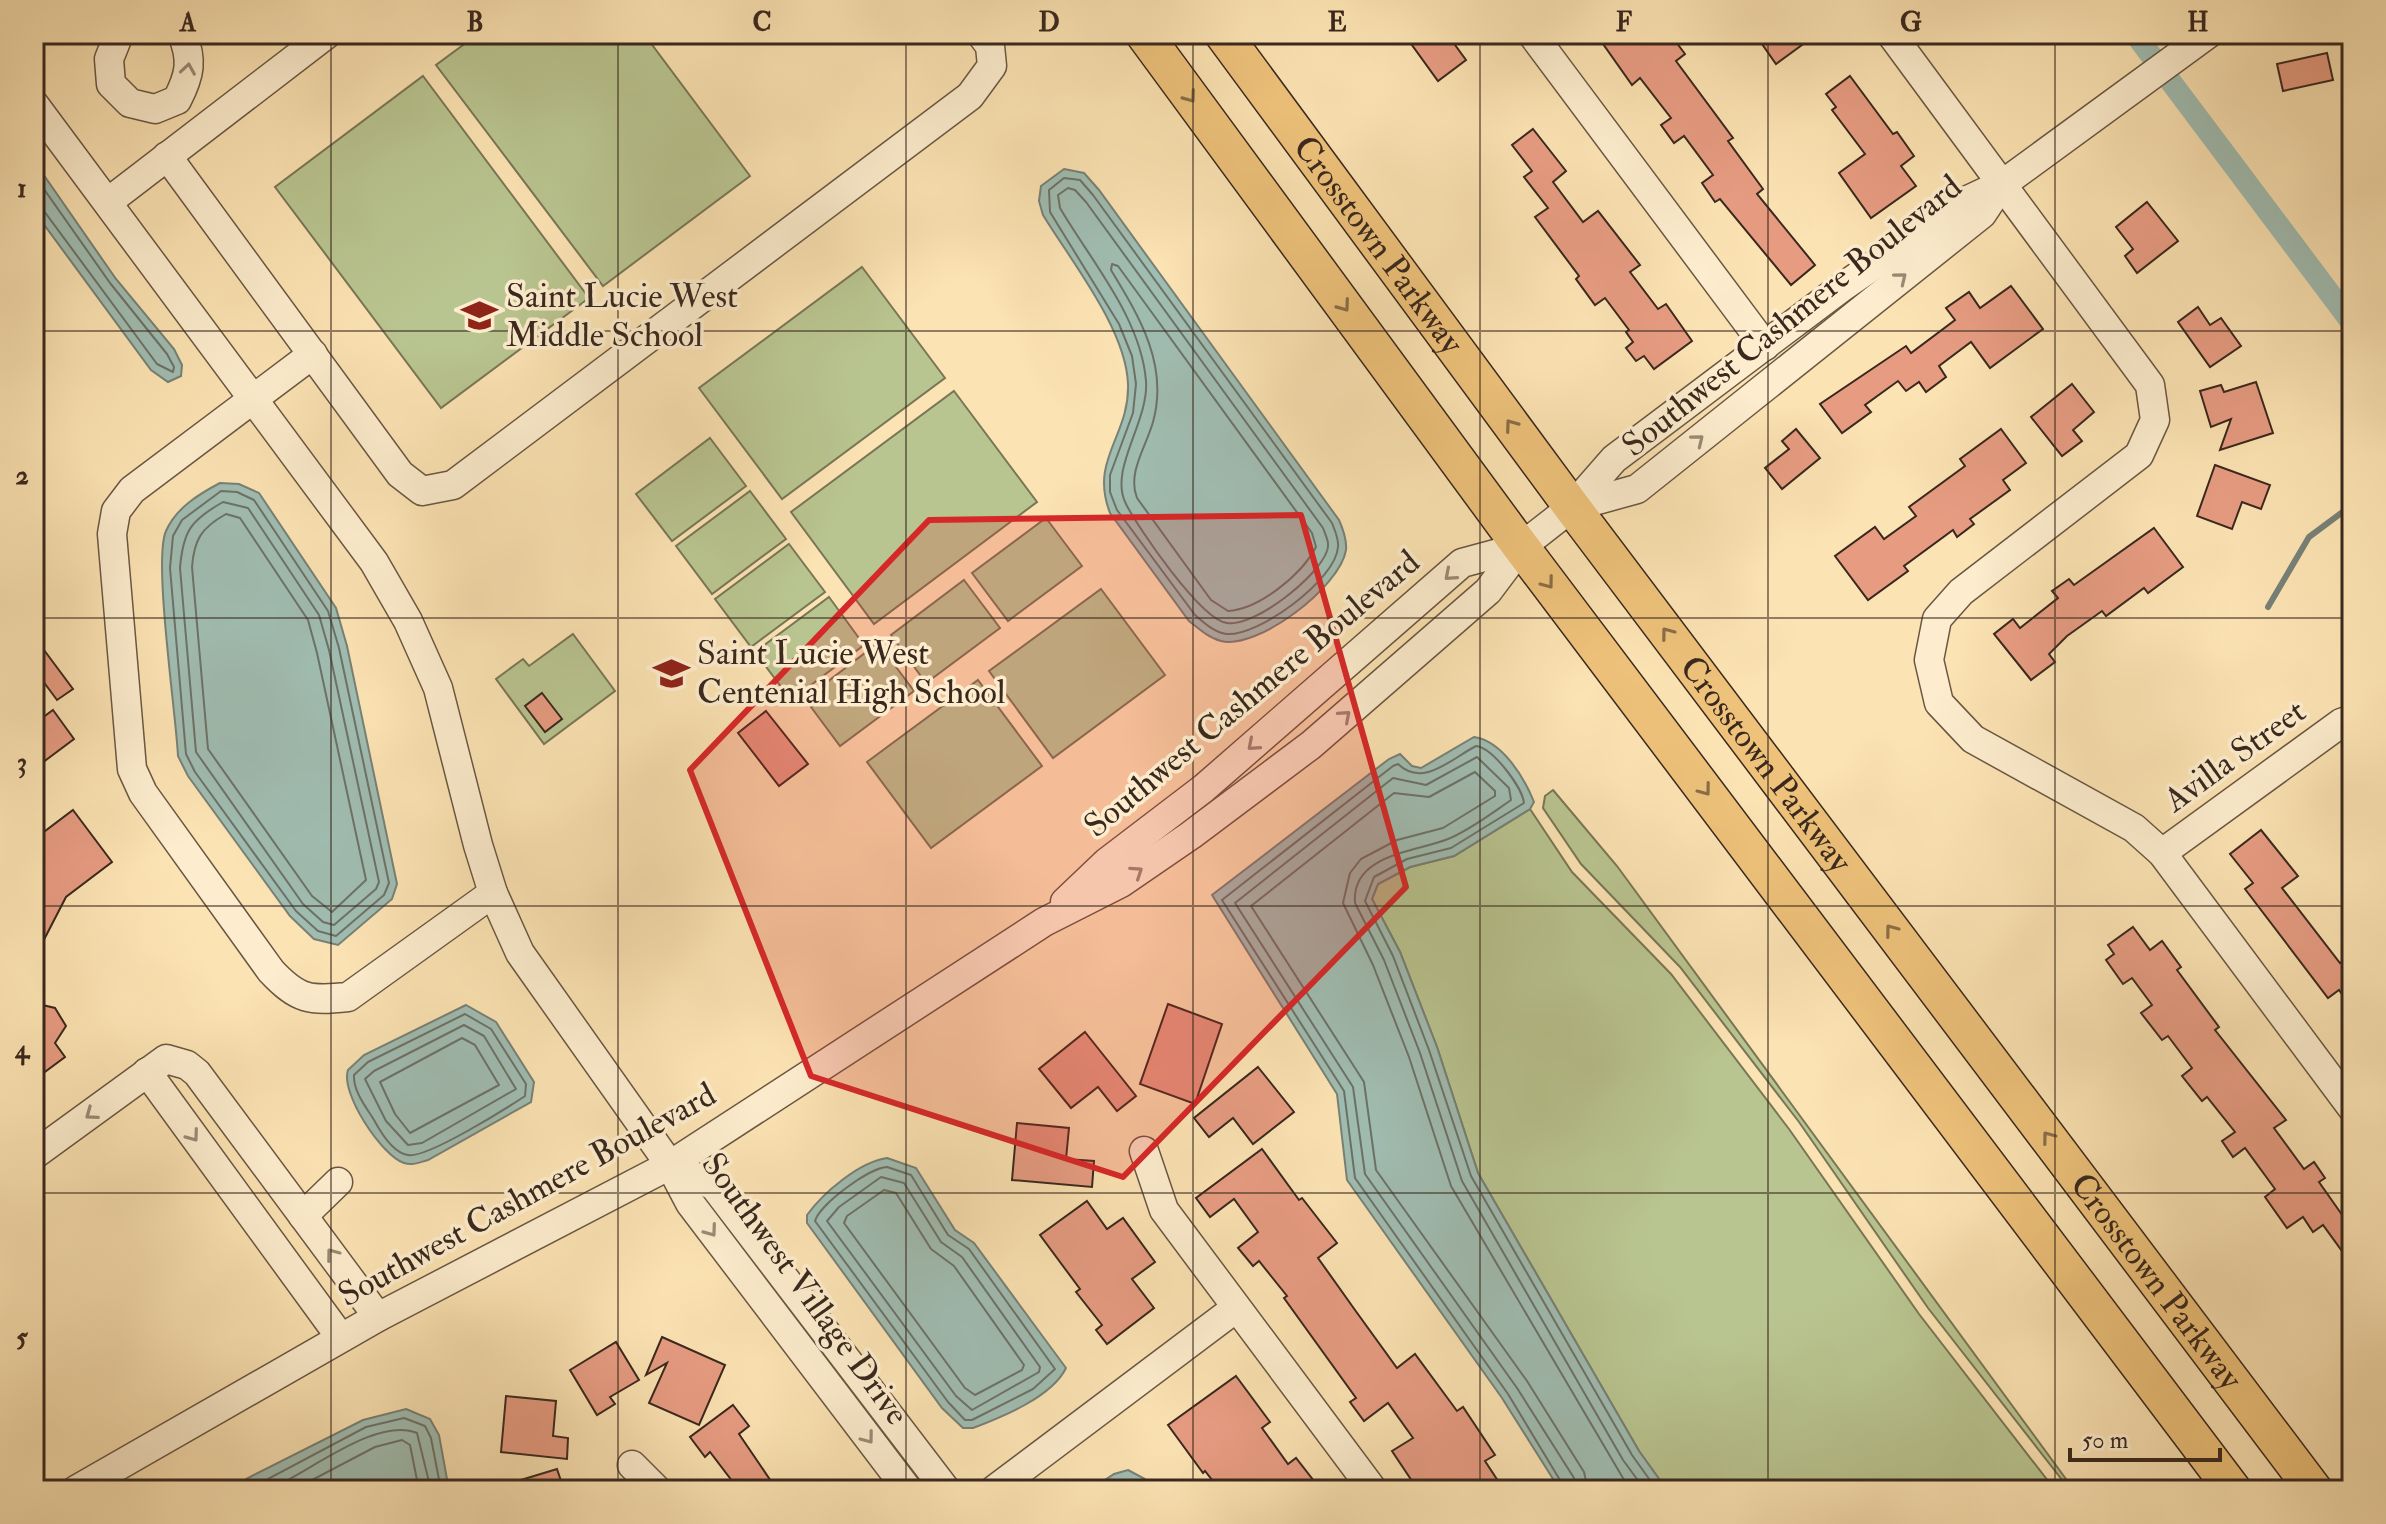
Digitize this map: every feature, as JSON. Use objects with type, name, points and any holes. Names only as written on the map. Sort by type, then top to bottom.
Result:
[{"type":"main road","name":"Crosstown Parkway","points":[[1144,34],[1521,547],[2233,1490]]},
{"type":"main road","name":"Crosstown Parkway","points":[[1223,34],[1572,507],[2314,1490]]},
{"type":"street","points":[[119,34],[109,59],[111,84],[130,103],[155,109],[177,100],[188,79],[191,54],[182,34]]},
{"type":"street","points":[[108,202],[327,34]]},
{"type":"street","points":[[167,156],[400,474],[422,491],[453,485],[970,96],[992,66],[990,46],[981,34]]},
{"type":"street","points":[[1532,34],[1765,346]]},
{"type":"street","points":[[1891,34],[2004,183],[2150,385],[2155,420],[2139,455],[1961,592],[1937,619],[1929,660],[1939,703],[1973,739],[2134,828],[2162,853],[2352,1108]]},
{"type":"street","name":"Southwest Cashmere Boulevard","points":[[76,1490],[378,1317],[670,1165],[1044,922],[1133,875],[1311,745],[1488,591],[1521,547],[1572,507],[1614,459],[1880,261],[1968,200],[2004,183],[2208,34]]},
{"type":"street","points":[[34,104],[374,562],[408,621],[438,688],[458,777],[493,893],[520,953],[670,1165]]},
{"type":"street","name":"Southwest Cashmere Boulevard","points":[[1572,507],[1637,489],[1982,214],[2004,183]]},
{"type":"street","points":[[313,354],[132,490],[116,511],[112,534],[132,769],[143,793],[253,946],[292,993],[319,1000],[348,997],[493,893]]},
{"type":"street","name":"Southwest Cashmere Boulevard","points":[[1044,922],[1107,862],[1204,788],[1462,563],[1521,547]]},
{"type":"street","name":"Avilla Street","points":[[2162,853],[2341,723],[2352,719]]},
{"type":"street","points":[[34,1155],[166,1059],[187,1065],[197,1073],[378,1317]]},
{"type":"street","points":[[147,1072],[341,1338]]},
{"type":"street","points":[[1144,1151],[1164,1210],[1373,1490]]},
{"type":"street","name":"Southwest Village Drive","points":[[670,1165],[690,1203],[908,1490]]},
{"type":"street","name":"Southwest Village Drive","points":[[670,1165],[714,1186],[946,1490]]},
{"type":"street","points":[[303,1216],[338,1182]]},
{"type":"street","points":[[994,1490],[1236,1308]]},
{"type":"street","points":[[632,1465],[657,1490]]},
{"type":"highlighted area","points":[[1301,515],[1406,887],[1123,1177],[811,1076],[690,770],[929,520]]},
{"type":"green space","points":[[478,34],[644,34],[750,176],[603,286],[436,65]]},
{"type":"green space","points":[[423,76],[589,298],[441,408],[275,187]]},
{"type":"green space","points":[[862,267],[945,378],[782,499],[699,388]]},
{"type":"green space","points":[[954,391],[1037,502],[874,624],[791,512]]},
{"type":"green space","points":[[710,438],[746,486],[672,541],[636,494]]},
{"type":"green space","points":[[750,491],[786,539],[712,594],[676,546]]},
{"type":"green space","points":[[1046,518],[1082,566],[1008,621],[972,573]]},
{"type":"green space","points":[[789,544],[825,592],[751,647],[715,599]]},
{"type":"green space","points":[[964,580],[1000,628],[926,683],[891,635]]},
{"type":"green space","points":[[1101,589],[1165,675],[1053,758],[989,671]]},
{"type":"green space","points":[[829,597],[864,645],[791,700],[755,652]]},
{"type":"green space","points":[[573,634],[615,691],[544,744],[496,679],[523,659],[529,666]]},
{"type":"green space","points":[[878,643],[914,691],[840,746],[805,699]]},
{"type":"green space","points":[[978,680],[1042,766],[931,848],[867,762]]},
{"type":"green space","points":[[1553,790],[1617,866],[2074,1490],[2070,1490],[1928,1308],[1799,1122],[1680,967],[1581,864],[1543,808],[1545,796]]},
{"type":"green space","points":[[1530,809],[1572,872],[1671,974],[1789,1129],[1919,1314],[2055,1490],[1667,1490],[1639,1451],[1478,1173],[1437,1047],[1400,952],[1372,899],[1378,884],[1410,867],[1454,856]]},
{"type":"water","points":[[34,161],[116,279],[174,349],[182,365],[181,376],[168,382],[151,370],[34,211]]},
{"type":"water","points":[[1064,169],[1084,173],[1099,190],[1339,520],[1346,550],[1329,581],[1295,613],[1255,636],[1221,641],[1189,621],[1110,513],[1104,477],[1123,418],[1128,384],[1125,363],[1108,318],[1043,215],[1039,201],[1041,186]]},
{"type":"water","points":[[220,483],[239,484],[259,493],[336,608],[347,646],[397,884],[392,899],[338,945],[314,939],[290,916],[188,776],[178,756],[164,604],[163,547],[166,531],[176,515],[196,497]]},
{"type":"water","points":[[1474,737],[1494,745],[1511,762],[1534,802],[1530,809],[1454,856],[1410,867],[1378,884],[1372,899],[1400,952],[1437,1047],[1478,1173],[1639,1451],[1667,1490],[1560,1490],[1502,1398],[1347,1180],[1337,1094],[1212,895],[1389,759],[1400,754],[1412,766],[1421,768]]},
{"type":"water","points":[[466,1005],[496,1022],[534,1082],[531,1102],[428,1160],[404,1163],[385,1149],[356,1108],[347,1080],[348,1070],[364,1055]]},
{"type":"water","points":[[887,1158],[916,1168],[955,1230],[974,1243],[1066,1368],[1038,1397],[973,1428],[963,1428],[942,1408],[807,1223],[807,1215],[832,1188],[865,1166]]},
{"type":"water","points":[[406,1409],[430,1419],[439,1435],[449,1490],[236,1490],[246,1479],[363,1420]]},
{"type":"water","points":[[1128,1470],[1145,1479],[1154,1490],[1090,1490],[1114,1474]]},
{"type":"building","points":[[1404,34],[1447,34],[1466,60],[1438,81]]},
{"type":"building","points":[[1596,34],[1670,34],[1685,54],[1676,61],[1733,138],[1728,141],[1763,189],[1757,194],[1815,265],[1791,285],[1720,199],[1715,202],[1702,183],[1713,175],[1684,136],[1674,143],[1661,125],[1671,118],[1640,78],[1632,85]]},
{"type":"building","points":[[1755,34],[1817,34],[1776,64]]},
{"type":"building","points":[[2327,53],[2333,80],[2283,91],[2277,64]]},
{"type":"building","points":[[1850,76],[1893,134],[1897,132],[1914,156],[1901,166],[1916,186],[1871,218],[1839,173],[1865,154],[1832,110],[1836,107],[1826,94]]},
{"type":"building","points":[[1533,129],[1566,171],[1553,182],[1583,222],[1598,211],[1640,265],[1630,272],[1658,309],[1666,304],[1692,341],[1654,369],[1644,356],[1636,361],[1626,348],[1633,342],[1626,332],[1629,330],[1605,298],[1595,305],[1576,279],[1579,276],[1535,217],[1548,208],[1524,177],[1532,171],[1512,145]]},
{"type":"building","points":[[2147,202],[2178,241],[2137,273],[2125,256],[2133,249],[2116,227]]},
{"type":"building","points":[[2011,286],[2043,329],[1990,368],[1971,342],[1939,366],[1946,377],[1926,392],[1919,382],[1906,391],[1898,381],[1865,405],[1871,412],[1842,433],[1820,404],[1906,346],[1911,353],[1955,320],[1946,308],[1969,292],[1980,308]]},
{"type":"building","points":[[2198,307],[2210,325],[2221,318],[2241,346],[2210,367],[2178,322]]},
{"type":"building","points":[[2256,382],[2273,433],[2220,450],[2231,419],[2211,427],[2200,391],[2221,385],[2224,392]]},
{"type":"building","points":[[2072,384],[2094,412],[2073,430],[2082,441],[2062,456],[2031,417]]},
{"type":"building","points":[[1796,429],[1820,458],[1782,489],[1765,468],[1789,449],[1782,441]]},
{"type":"building","points":[[2001,429],[2026,463],[2003,480],[2010,490],[1970,519],[1974,524],[1957,537],[1953,530],[1904,566],[1908,571],[1868,600],[1835,556],[1875,527],[1884,539],[1916,516],[1909,507],[1965,466],[1960,459]]},
{"type":"building","points":[[2215,465],[2270,485],[2261,509],[2242,502],[2232,529],[2197,516]]},
{"type":"building","points":[[2154,528],[2183,567],[2148,593],[2144,588],[2106,616],[2102,611],[2067,636],[2049,654],[2055,662],[2031,680],[1994,634],[2013,619],[2020,628],[2058,598],[2052,591],[2069,579],[2074,585]]},
{"type":"building","points":[[44,650],[73,689],[57,700],[34,669],[34,657]]},
{"type":"building","points":[[542,693],[562,719],[545,732],[525,706]]},
{"type":"building","points":[[53,710],[74,739],[34,769],[34,724]]},
{"type":"building","points":[[766,711],[808,764],[779,786],[738,733]]},
{"type":"building","points":[[73,810],[112,862],[66,897],[34,959],[34,817],[45,831]]},
{"type":"building","points":[[2261,830],[2298,876],[2282,888],[2340,963],[2352,954],[2352,1009],[2339,990],[2328,998],[2245,889],[2253,883],[2230,854]]},
{"type":"building","points":[[2133,927],[2150,950],[2162,941],[2181,967],[2177,970],[2219,1027],[2215,1030],[2286,1120],[2274,1128],[2304,1169],[2314,1162],[2325,1178],[2319,1182],[2352,1229],[2352,1265],[2323,1225],[2313,1232],[2303,1217],[2287,1228],[2265,1197],[2275,1189],[2245,1148],[2233,1157],[2222,1141],[2235,1132],[2207,1097],[2202,1101],[2182,1076],[2192,1068],[2168,1036],[2162,1040],[2141,1013],[2152,1005],[2132,978],[2123,984],[2106,960],[2114,954],[2108,945]]},
{"type":"building","points":[[34,1003],[55,1008],[66,1026],[55,1043],[65,1057],[34,1080]]},
{"type":"building","points":[[1168,1004],[1222,1024],[1195,1104],[1140,1084]]},
{"type":"building","points":[[1085,1032],[1136,1096],[1117,1111],[1098,1087],[1071,1108],[1039,1069]]},
{"type":"building","points":[[1258,1067],[1294,1112],[1253,1144],[1233,1118],[1209,1137],[1194,1118]]},
{"type":"building","points":[[1017,1123],[1069,1128],[1066,1159],[1094,1161],[1092,1187],[1012,1180]]},
{"type":"building","points":[[1262,1149],[1299,1200],[1302,1198],[1337,1243],[1318,1258],[1397,1368],[1415,1354],[1457,1411],[1463,1407],[1495,1455],[1485,1461],[1504,1490],[1418,1490],[1392,1451],[1413,1438],[1388,1403],[1364,1421],[1350,1402],[1356,1398],[1284,1298],[1287,1296],[1259,1261],[1253,1266],[1238,1248],[1258,1232],[1234,1199],[1210,1217],[1196,1198]]},
{"type":"building","points":[[1087,1201],[1107,1229],[1123,1218],[1155,1262],[1132,1279],[1154,1308],[1107,1344],[1096,1330],[1102,1325],[1076,1292],[1080,1289],[1040,1235]]},
{"type":"building","points":[[662,1337],[725,1365],[699,1425],[649,1403],[667,1363],[646,1375]]},
{"type":"building","points":[[616,1342],[639,1380],[610,1397],[615,1404],[597,1415],[570,1370]]},
{"type":"building","points":[[1236,1376],[1270,1422],[1262,1428],[1288,1464],[1296,1458],[1321,1490],[1220,1490],[1205,1471],[1203,1473],[1168,1425]]},
{"type":"building","points":[[506,1396],[556,1401],[553,1436],[568,1438],[567,1459],[501,1452]]},
{"type":"building","points":[[733,1405],[749,1426],[739,1434],[777,1490],[739,1490],[710,1452],[705,1457],[690,1437]]},
{"type":"building","points":[[557,1469],[564,1490],[502,1490],[501,1486]]},
{"type":"waterway","points":[[2135,34],[2352,323]]},
{"type":"waterway","points":[[2268,607],[2309,537],[2352,505]]},
{"type":"place","name":"Saint Lucie West Middle School","points":[[480,316]]},
{"type":"place","name":"Saint Lucie West Centenial High School","points":[[671,673]]}]
